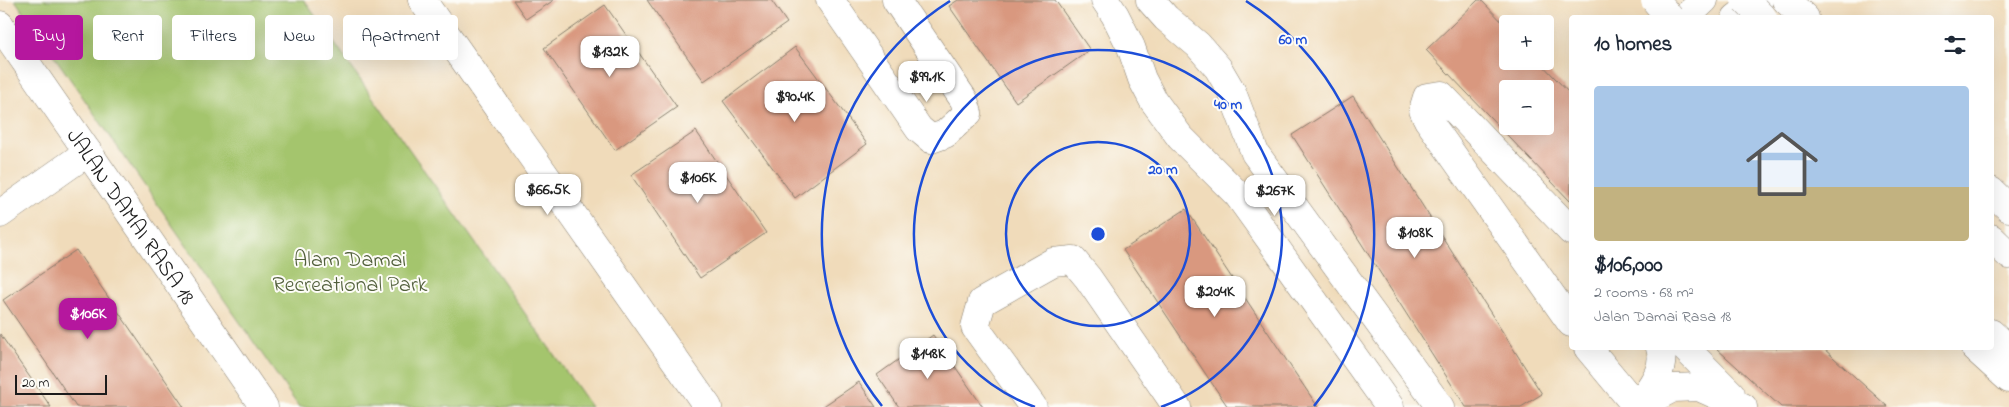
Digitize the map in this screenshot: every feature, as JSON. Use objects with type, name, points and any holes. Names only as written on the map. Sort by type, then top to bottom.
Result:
[{"type":"main road","points":[[422,0],[708,407]]},
{"type":"main road","points":[[830,0],[919,129],[931,140],[945,134],[968,113],[964,100],[896,0]]},
{"type":"main road","points":[[1105,0],[1131,46],[1142,79],[1153,100],[1180,136],[1238,195],[1390,407]]},
{"type":"main road","points":[[1150,0],[1166,18],[1198,45],[1218,68],[1232,92],[1255,153],[1440,407]]},
{"type":"main road","points":[[1667,11],[1704,0]]},
{"type":"main road","points":[[1786,0],[1803,15]]},
{"type":"main road","points":[[1806,15],[1809,0]]},
{"type":"main road","name":"JALAN DAMAI RASA 18","points":[[0,25],[264,407]]},
{"type":"main road","points":[[1569,229],[1441,95],[1427,97],[1423,110],[1428,120],[1569,320]]},
{"type":"main road","points":[[0,214],[88,152]]},
{"type":"main road","points":[[1994,194],[2009,208]]},
{"type":"main road","points":[[1994,241],[2009,255]]},
{"type":"main road","points":[[1994,250],[2009,263]]},
{"type":"main road","points":[[1033,407],[975,327],[982,302],[1054,262],[1073,260],[1177,407]]},
{"type":"main road","points":[[1994,336],[2009,349]]},
{"type":"main road","points":[[1590,350],[1637,407]]},
{"type":"main road","points":[[1637,407],[1659,374],[1662,354],[1661,350]]},
{"type":"main road","points":[[1687,350],[1743,407]]},
{"type":"main road","points":[[1978,350],[2009,379]]},
{"type":"main road","points":[[1637,407],[1673,388],[1700,387],[1743,407]]},
{"type":"green space","name":"Alam Damai Recreational Park","points":[[15,0],[304,0],[315,15],[265,15],[265,60],[333,60],[333,41],[343,55],[343,60],[346,60],[591,407],[299,407],[57,60],[83,60],[83,15],[25,15]]},
{"type":"building","points":[[513,0],[554,0],[526,19]]},
{"type":"building","points":[[647,0],[771,0],[787,23],[704,81]]},
{"type":"building","points":[[958,0],[1055,0],[1090,50],[1016,102],[949,6]]},
{"type":"building","points":[[1478,0],[1481,0],[1499,19],[1499,70],[1547,70],[1569,93],[1569,200],[1507,135],[1554,135],[1554,80],[1499,80],[1499,127],[1426,50]]},
{"type":"building","points":[[605,5],[677,107],[615,150],[544,48]]},
{"type":"building","points":[[795,47],[867,144],[795,198],[723,101]]},
{"type":"building","points":[[1353,96],[1542,394],[1521,407],[1466,407],[1292,135]]},
{"type":"building","points":[[696,131],[766,233],[700,278],[631,175]]},
{"type":"building","points":[[1186,209],[1318,407],[1228,407],[1123,250]]},
{"type":"building","points":[[76,250],[184,407],[76,407],[3,300]]},
{"type":"building","points":[[0,334],[22,366],[51,407],[0,407]]},
{"type":"building","points":[[933,335],[983,407],[899,407],[877,375]]},
{"type":"building","points":[[1718,350],[1825,350],[1888,407],[1781,407]]},
{"type":"building","points":[[859,382],[876,407],[822,407]]}]
